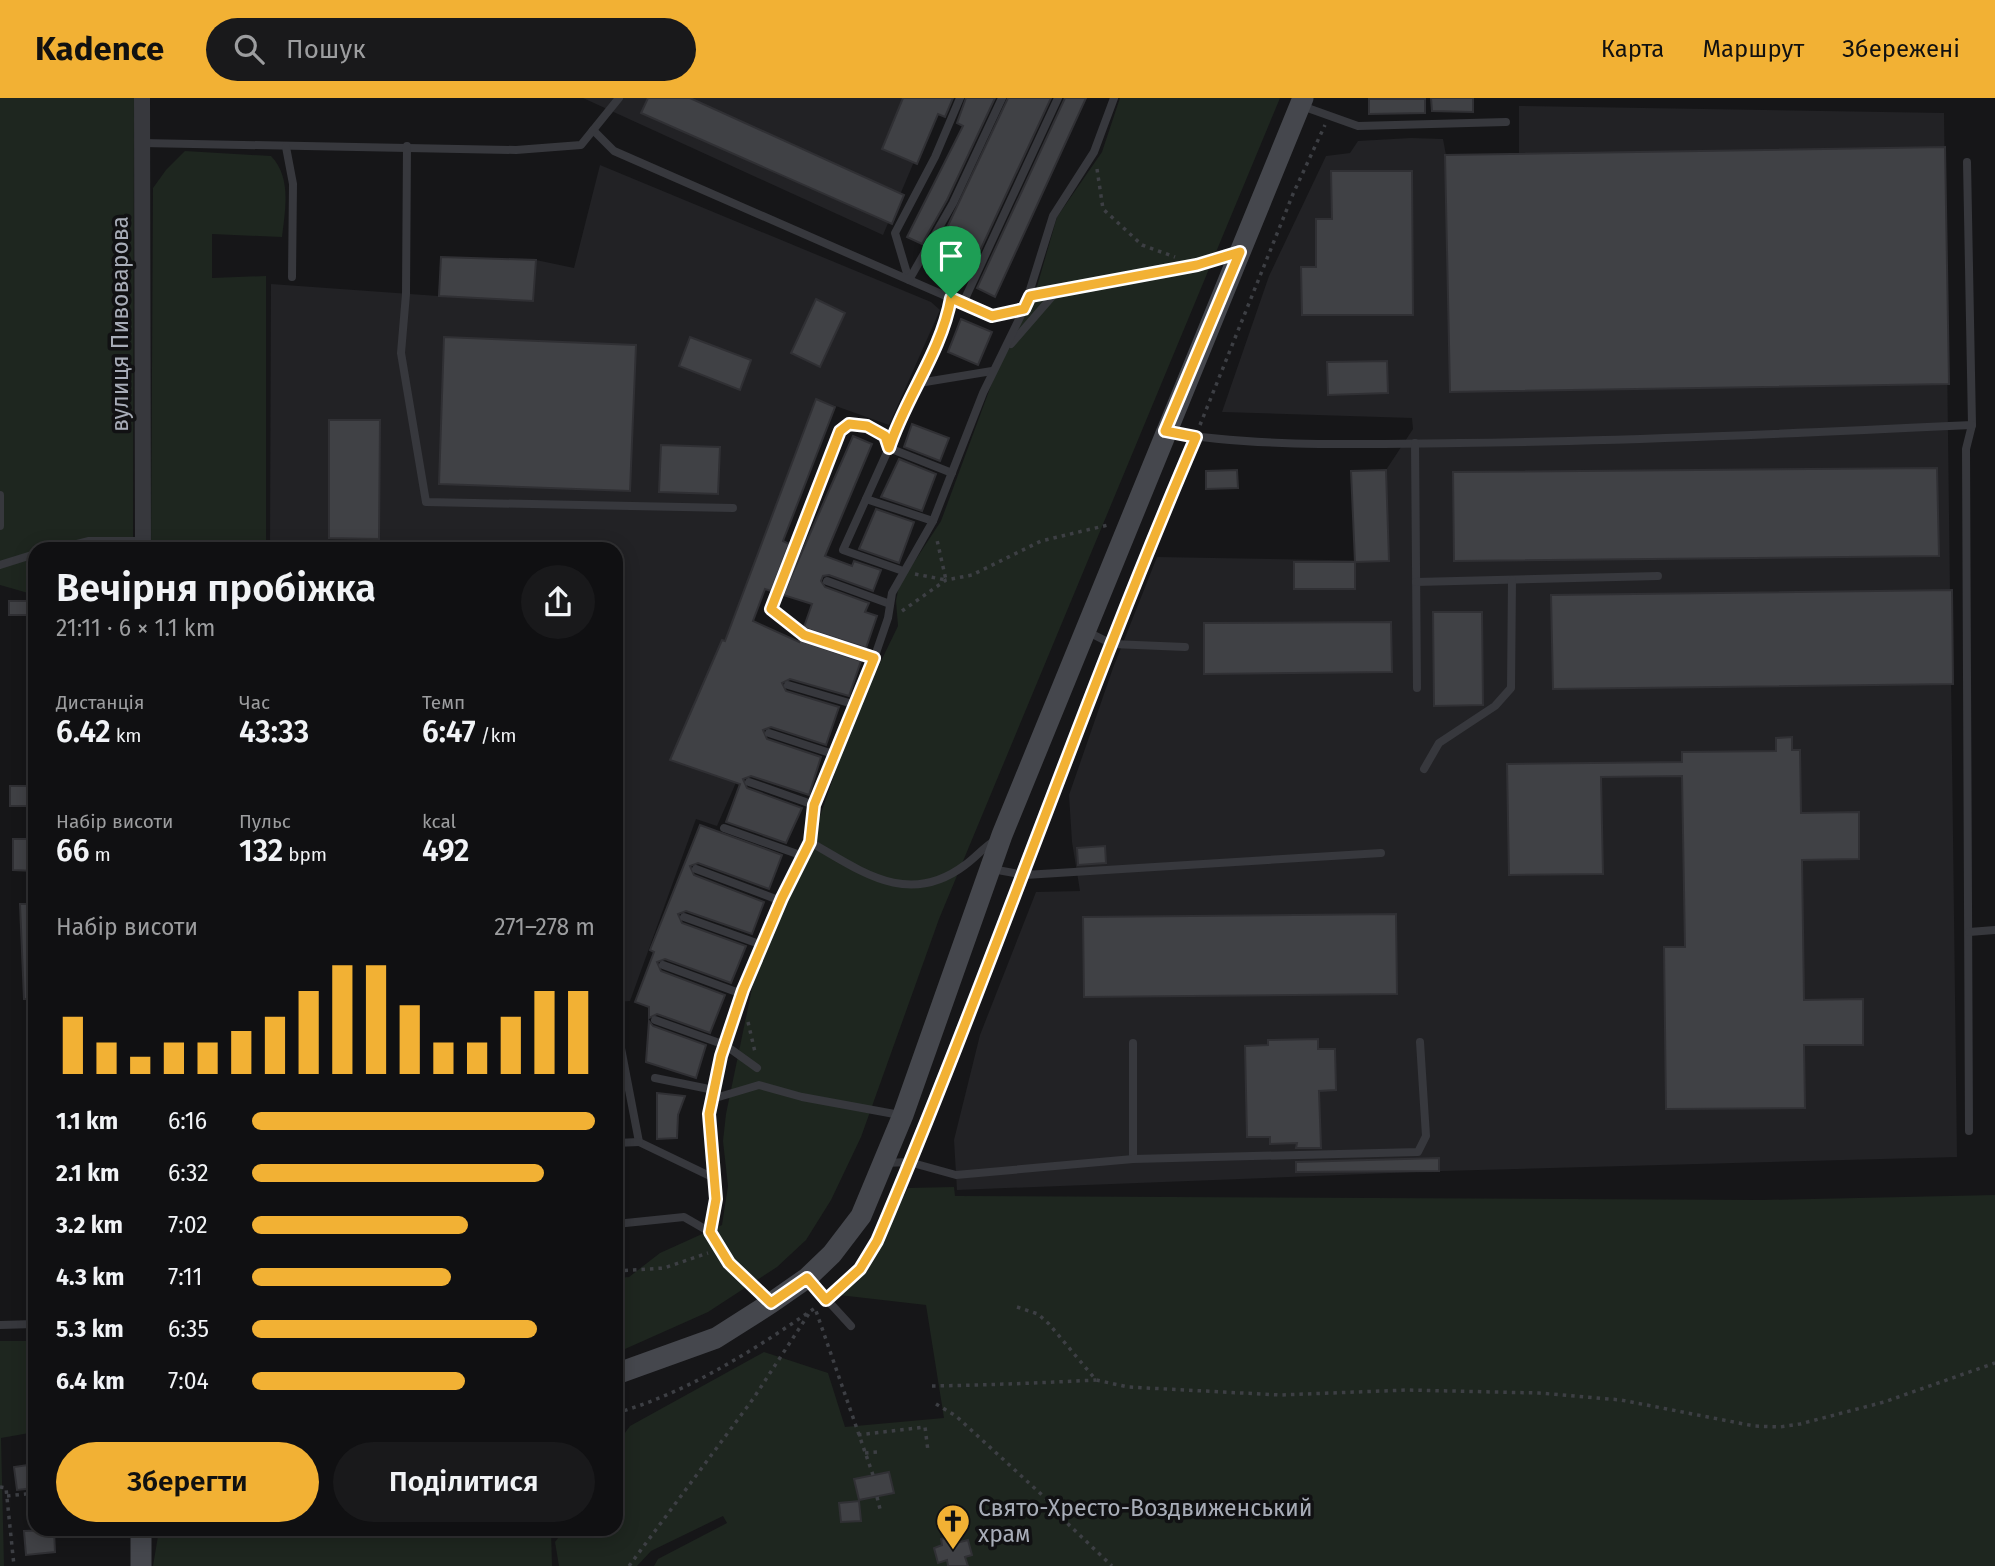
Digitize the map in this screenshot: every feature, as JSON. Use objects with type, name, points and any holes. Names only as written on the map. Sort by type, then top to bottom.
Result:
[{"type":"street","name":"вулиця Пивоварова","points":[[142,98],[142,542]]},
{"type":"street","points":[[623,1371],[716,1338],[771,1303],[807,1278],[850,1233],[860,1216],[904,1115],[1002,835],[1165,431],[1302,102]]},
{"type":"street","points":[[141,1536],[141,1566]]},
{"type":"lane","points":[[142,143],[516,149],[581,145],[619,98]]},
{"type":"lane","points":[[909,280],[895,233],[935,157],[960,98]]},
{"type":"lane","points":[[909,280],[953,203],[1002,98]]},
{"type":"lane","points":[[963,303],[1058,98]]},
{"type":"lane","points":[[710,1232],[716,1199],[709,1114],[725,1045],[742,994],[781,901],[810,842],[814,805],[874,658],[903,571],[933,521],[992,371],[1030,296],[1053,216],[1094,152],[1114,98]]},
{"type":"lane","points":[[1302,102],[1358,126],[1506,122]]},
{"type":"lane","points":[[593,130],[614,151],[992,316],[1024,309]]},
{"type":"lane","points":[[407,146],[406,294],[401,353],[426,502],[733,508]]},
{"type":"lane","points":[[286,147],[293,184],[292,277]]},
{"type":"lane","points":[[1966,162],[1972,425],[1966,449],[1969,1131]]},
{"type":"lane","points":[[1030,296],[1197,265],[1240,252]]},
{"type":"lane","points":[[1001,354],[1057,291]]},
{"type":"lane","points":[[903,571],[843,550],[940,337],[951,298]]},
{"type":"lane","points":[[919,383],[992,371]]},
{"type":"lane","points":[[874,658],[804,635],[771,609],[840,431],[849,424],[867,426],[885,436],[889,448],[952,473]]},
{"type":"lane","points":[[1165,431],[1196,437],[1415,443],[1602,441],[1972,425]]},
{"type":"lane","points":[[1415,443],[1417,688]]},
{"type":"lane","points":[[0,495],[0,526]]},
{"type":"lane","points":[[866,499],[933,521]]},
{"type":"lane","points":[[0,565],[28,556]]},
{"type":"lane","points":[[1416,582],[1658,576]]},
{"type":"lane","points":[[1424,769],[1439,743],[1494,706],[1511,688],[1512,580]]},
{"type":"lane","points":[[827,581],[890,604]]},
{"type":"lane","points":[[1085,631],[1112,644],[1185,647]]},
{"type":"lane","points":[[788,685],[856,705]]},
{"type":"lane","points":[[769,733],[836,755]]},
{"type":"lane","points":[[749,782],[814,805]]},
{"type":"lane","points":[[724,828],[803,856]]},
{"type":"lane","points":[[810,842],[870,877],[893,885],[932,881],[963,867],[1002,835]]},
{"type":"lane","points":[[989,869],[1025,875],[1381,853]]},
{"type":"lane","points":[[696,869],[781,901]]},
{"type":"lane","points":[[684,917],[762,945]]},
{"type":"lane","points":[[1969,932],[1995,930]]},
{"type":"lane","points":[[663,965],[742,994]]},
{"type":"lane","points":[[655,1020],[725,1045],[757,1068]]},
{"type":"lane","points":[[882,1163],[909,1162],[956,1175],[1133,1159],[1418,1152],[1426,1136],[1420,1042]]},
{"type":"lane","points":[[1133,1043],[1133,1159]]},
{"type":"lane","points":[[623,1059],[639,1142]]},
{"type":"lane","points":[[655,1078],[713,1094],[759,1085],[904,1115]]},
{"type":"lane","points":[[623,1143],[639,1142],[713,1178]]},
{"type":"lane","points":[[623,1223],[684,1217],[710,1232],[729,1263],[771,1303]]},
{"type":"lane","points":[[807,1278],[851,1326]]},
{"type":"lane","points":[[0,1325],[28,1324]]},
{"type":"path","points":[[623,1410],[694,1381],[771,1339],[826,1300],[860,1269],[877,1241],[1025,875],[1112,644],[1293,194],[1329,115]]},
{"type":"path","points":[[1094,152],[1103,209],[1142,245],[1197,265]]},
{"type":"path","points":[[903,571],[946,580],[972,575],[1041,541],[1092,530],[1132,516]]},
{"type":"path","points":[[933,521],[946,580]]},
{"type":"path","points":[[888,618],[909,608],[946,580]]},
{"type":"path","points":[[742,994],[757,1068]]},
{"type":"path","points":[[623,1270],[675,1265],[719,1248]]},
{"type":"path","points":[[1017,1307],[1038,1314],[1049,1324],[1096,1380]]},
{"type":"path","points":[[629,1566],[753,1399],[813,1309]]},
{"type":"path","points":[[813,1309],[873,1475]]},
{"type":"path","points":[[932,1386],[974,1383],[1024,1385],[1096,1380],[1180,1391],[1280,1395],[1407,1390],[1539,1393],[1614,1399],[1734,1424],[1780,1427],[1884,1402],[1995,1363]]},
{"type":"path","points":[[936,1404],[956,1416],[1054,1506],[1066,1522],[1112,1566]]},
{"type":"path","points":[[858,1435],[925,1427],[928,1451]]},
{"type":"path","points":[[865,1453],[878,1452]]},
{"type":"path","points":[[0,1487],[6,1488],[14,1566]]},
{"type":"path","points":[[7,1496],[28,1494]]},
{"type":"path","points":[[877,1497],[881,1513]]},
{"type":"shaded area","points":[[0,98],[134,98],[133,542],[28,542],[28,593],[0,585]]},
{"type":"shaded area","points":[[583,98],[941,98],[883,235]]},
{"type":"shaded area","points":[[1120,98],[1280,98],[939,919],[861,1137],[831,1200],[806,1240],[777,1267],[708,1312],[623,1350],[623,1277],[629,1277],[660,1253],[722,1225],[728,1186],[723,1141],[726,1114],[756,969],[799,877],[855,715],[898,626],[896,601],[899,585],[941,521],[996,372],[1036,290],[1057,217],[1102,152]]},
{"type":"shaded area","points":[[1519,106],[1944,113],[1957,1157],[1442,1171],[957,1190],[954,1140],[980,1035],[1036,892],[1080,891],[1072,842],[1069,795],[1113,668],[1157,557],[1389,561],[1386,470],[1413,429],[1412,418],[1222,412],[1269,276],[1326,156],[1350,153],[1358,141],[1411,138],[1443,139],[1446,155],[1519,154]]},
{"type":"shaded area","points":[[185,151],[271,156],[282,174],[286,195],[282,237],[212,234],[212,278],[266,276],[266,542],[151,542],[153,188]]},
{"type":"shaded area","points":[[600,165],[931,302],[940,310],[889,425],[816,399],[729,630],[791,657],[717,826],[696,819],[630,1001],[623,1002],[623,542],[270,542],[271,284],[438,296],[441,257],[536,260],[574,268]]},
{"type":"shaded area","points":[[954,1187],[955,1196],[1761,1200],[1995,1195],[1995,1566],[654,1566],[658,1559],[727,1523],[723,1516],[651,1551],[637,1566],[559,1566],[555,1542],[560,1536],[623,1536],[623,1436],[630,1426],[764,1352],[828,1373],[845,1427],[944,1418],[926,1305],[839,1295],[871,1261],[908,1188]]},
{"type":"shaded area","points":[[0,1341],[28,1341],[28,1433],[1,1438],[4,1566],[0,1566]]},
{"type":"shaded area","points":[[158,1536],[551,1536],[552,1566],[153,1566]]},
{"type":"building","points":[[648,98],[690,98],[904,195],[892,224],[641,113]]},
{"type":"building","points":[[903,98],[953,98],[945,117],[938,114],[917,164],[882,149]]},
{"type":"building","points":[[966,98],[995,98],[947,200],[922,244],[907,237],[963,126],[957,123]]},
{"type":"building","points":[[1008,98],[1051,98],[965,283],[929,266]]},
{"type":"building","points":[[1065,98],[1086,98],[995,297],[977,288]]},
{"type":"building","points":[[1431,98],[1473,98],[1473,112],[1432,111]]},
{"type":"building","points":[[1369,99],[1425,99],[1425,113],[1369,114]]},
{"type":"building","points":[[1945,147],[1949,384],[1450,392],[1445,155]]},
{"type":"building","points":[[1331,171],[1412,171],[1413,315],[1302,315],[1301,267],[1316,267],[1316,219],[1332,219]]},
{"type":"building","points":[[441,257],[536,260],[533,301],[439,296]]},
{"type":"building","points":[[816,299],[845,313],[820,367],[791,353]]},
{"type":"building","points":[[961,319],[992,332],[978,365],[948,352]]},
{"type":"building","points":[[444,337],[636,345],[630,491],[439,484]]},
{"type":"building","points":[[690,337],[751,360],[740,390],[679,366]]},
{"type":"building","points":[[1387,361],[1388,393],[1328,395],[1327,362]]},
{"type":"building","points":[[816,399],[835,407],[783,541],[789,544],[771,591],[765,589],[753,621],[799,642],[861,661],[849,696],[790,679],[782,683],[786,691],[839,707],[826,745],[771,727],[763,730],[767,739],[821,757],[809,795],[751,776],[743,779],[747,788],[802,808],[786,843],[726,822],[740,784],[670,760],[722,640],[725,641]]},
{"type":"building","points":[[329,420],[380,420],[379,539],[329,538]]},
{"type":"building","points":[[912,424],[949,438],[940,461],[904,447]]},
{"type":"building","points":[[853,436],[872,444],[825,556],[852,566],[854,561],[881,570],[873,591],[829,575],[823,576],[821,581],[825,587],[869,603],[865,612],[877,616],[866,648],[807,629],[804,627],[812,604],[783,595]]},
{"type":"building","points":[[661,445],[720,447],[718,494],[659,492]]},
{"type":"building","points":[[899,459],[936,474],[922,511],[881,497]]},
{"type":"building","points":[[1937,468],[1939,556],[1454,561],[1453,472]]},
{"type":"building","points":[[1237,470],[1238,488],[1206,489],[1206,471]]},
{"type":"building","points":[[1386,470],[1389,561],[1355,562],[1351,471]]},
{"type":"building","points":[[876,509],[914,522],[899,563],[859,549]]},
{"type":"building","points":[[1294,562],[1355,562],[1355,589],[1294,589]]},
{"type":"building","points":[[1952,590],[1953,684],[1553,689],[1551,595]]},
{"type":"building","points":[[9,601],[28,601],[28,615],[9,615]]},
{"type":"building","points":[[1433,612],[1482,612],[1483,705],[1434,706]]},
{"type":"building","points":[[1391,622],[1392,672],[1204,674],[1204,623]]},
{"type":"building","points":[[1792,737],[1792,750],[1800,750],[1801,813],[1859,812],[1859,859],[1802,860],[1804,1000],[1863,999],[1863,1045],[1804,1045],[1805,1108],[1666,1109],[1664,947],[1685,947],[1682,776],[1601,777],[1603,874],[1509,875],[1507,764],[1682,762],[1682,752],[1776,751],[1776,738]]},
{"type":"building","points":[[10,786],[28,786],[28,806],[10,806]]},
{"type":"building","points":[[700,825],[782,855],[769,889],[698,863],[690,866],[694,875],[764,902],[752,934],[686,911],[678,914],[682,923],[746,946],[731,983],[665,959],[657,962],[661,971],[725,995],[710,1033],[657,1014],[649,1018],[649,1007],[635,1002],[654,952],[650,950]]},
{"type":"building","points":[[13,839],[28,839],[28,871],[13,870]]},
{"type":"building","points":[[1105,846],[1106,863],[1078,865],[1077,848]]},
{"type":"building","points":[[20,904],[28,904],[28,999],[24,999]]},
{"type":"building","points":[[1396,914],[1397,994],[1084,997],[1083,917]]},
{"type":"building","points":[[649,1021],[653,1026],[706,1045],[696,1078],[646,1062]]},
{"type":"building","points":[[1318,1039],[1318,1049],[1335,1049],[1336,1090],[1319,1091],[1321,1148],[1296,1148],[1297,1143],[1270,1144],[1270,1137],[1247,1137],[1245,1046],[1268,1045],[1268,1040]]},
{"type":"building","points":[[657,1093],[685,1096],[678,1115],[677,1138],[657,1139]]},
{"type":"building","points":[[1439,1158],[1439,1171],[1296,1172],[1296,1162]]},
{"type":"building","points":[[28,1465],[28,1489],[17,1490],[14,1467]]},
{"type":"building","points":[[889,1472],[894,1493],[859,1500],[854,1479]]},
{"type":"building","points":[[859,1501],[861,1521],[841,1522],[839,1503]]},
{"type":"building","points":[[24,1531],[28,1531],[28,1536],[54,1536],[55,1552],[26,1555]]},
{"type":"building","name":"Свято-Хресто-Воздвиженський храм","points":[[958,1534],[960,1542],[968,1540],[972,1555],[965,1557],[968,1566],[948,1566],[947,1560],[938,1563],[934,1548],[942,1545],[941,1539]]},
{"type":"place","name":"Свято-Хресто-Воздвиженський храм","points":[[953,1551]]},
{"type":"route","points":[[1240,252],[1165,431],[1196,437],[1112,644],[1025,875],[877,1241],[860,1269],[826,1300],[807,1278],[771,1303],[729,1263],[710,1232],[716,1199],[709,1114],[721,1056],[743,990],[782,898],[810,842],[814,805],[874,658],[804,635],[771,609],[840,431],[849,424],[867,426],[885,436],[889,448],[895,429],[932,360],[951,298],[992,316],[1024,309],[1030,296],[1197,265],[1240,252]]}]
